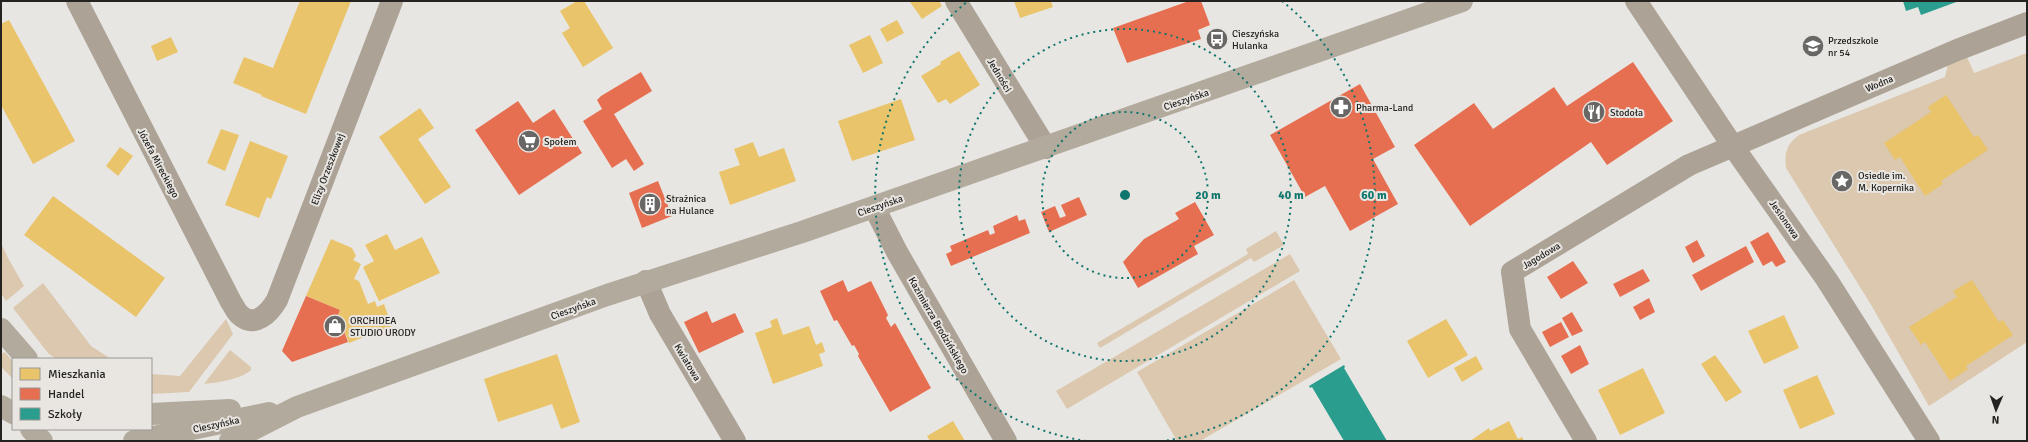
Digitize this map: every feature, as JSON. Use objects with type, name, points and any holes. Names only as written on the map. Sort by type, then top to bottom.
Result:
[{"type":"main road","name":"Cieszyńska","points":[[230,441],[297,407],[646,281],[802,232],[1046,148],[1425,7],[1462,1]]},
{"type":"main road","points":[[1,329],[26,358]]},
{"type":"main road","points":[[1,406],[12,412]]},
{"type":"main road","name":"Cieszyńska","points":[[134,441],[297,407]]},
{"type":"main road","points":[[152,414],[297,407]]},
{"type":"main road","points":[[256,441],[297,407]]},
{"type":"main road","points":[[33,430],[42,441]]},
{"type":"street","name":"Józefa Mireckiego","points":[[77,1],[231,302],[240,315],[247,319]]},
{"type":"street","name":"Elizy Orzeszkowej","points":[[247,319],[256,320],[265,316],[271,310],[276,300],[392,1]]},
{"type":"street","name":"Jedności","points":[[956,1],[1046,148]]},
{"type":"street","name":"Jesionowa","points":[[1636,1],[1732,145],[1827,280],[1929,441]]},
{"type":"street","name":"Wodna","points":[[1732,145],[1957,50],[2027,23]]},
{"type":"street","name":"Jagodowa","points":[[1586,441],[1520,329],[1512,272],[1689,165],[1732,145]]},
{"type":"street","name":"Kazimierza Brodzińskiego","points":[[874,207],[897,252],[1006,441]]},
{"type":"street","name":"Kwiatowa","points":[[646,281],[660,314],[735,441]]},
{"type":"shaded area","points":[[2027,53],[2027,342],[1929,406],[1870,303],[1786,168],[1787,149],[1799,135],[1945,77],[1948,64],[1967,57],[1974,73]]},
{"type":"shaded area","points":[[1276,231],[1284,245],[1254,262],[1251,258],[1100,348],[1097,343],[1248,254],[1246,249]]},
{"type":"shaded area","points":[[1,243],[24,286],[6,301],[1,293]]},
{"type":"shaded area","points":[[1290,254],[1300,271],[1067,409],[1056,391]]},
{"type":"shaded area","points":[[1294,280],[1341,359],[1200,441],[1177,441],[1137,372]]},
{"type":"shaded area","points":[[43,283],[91,346],[109,358],[55,358],[48,353],[13,308]]},
{"type":"shaded area","points":[[226,319],[233,334],[189,392],[152,394],[152,374],[180,376]]},
{"type":"shaded area","points":[[230,350],[251,367],[251,370],[235,378],[204,384]]},
{"type":"shaded area","points":[[5,352],[12,361],[12,378],[1,367],[1,354]]},
{"type":"building: Mieszkania","points":[[300,1],[351,1],[306,114],[233,83],[244,57],[273,68]]},
{"type":"building: Mieszkania","points":[[577,1],[584,1],[613,48],[583,67],[562,33],[570,28],[560,11]]},
{"type":"building: Mieszkania","points":[[939,1],[942,6],[922,19],[910,2]]},
{"type":"building: Mieszkania","points":[[1014,1],[1051,1],[1053,7],[1020,18]]},
{"type":"building: Mieszkania","points":[[9,20],[75,141],[33,164],[1,105],[1,24]]},
{"type":"building: Mieszkania","points":[[897,20],[904,33],[887,42],[880,29]]},
{"type":"building: Mieszkania","points":[[870,35],[883,63],[863,73],[849,45]]},
{"type":"building: Mieszkania","points":[[171,37],[178,52],[157,61],[151,46]]},
{"type":"building: Mieszkania","points":[[959,51],[980,85],[950,104],[946,99],[938,103],[921,76],[941,64],[940,62]]},
{"type":"building: Mieszkania","points":[[1946,95],[1974,137],[1978,135],[1988,150],[1941,181],[1943,184],[1925,196],[1900,157],[1895,160],[1884,143],[1931,112],[1928,107]]},
{"type":"building: Mieszkania","points":[[901,99],[915,140],[852,161],[838,121]]},
{"type":"building: Mieszkania","points":[[420,108],[434,128],[418,139],[451,187],[425,204],[379,137]]},
{"type":"building: Mieszkania","points":[[221,129],[239,135],[225,171],[207,163]]},
{"type":"building: Mieszkania","points":[[250,141],[288,156],[271,199],[267,197],[259,218],[225,205]]},
{"type":"building: Mieszkania","points":[[753,142],[759,157],[784,148],[796,181],[730,205],[719,172],[740,165],[734,149]]},
{"type":"building: Mieszkania","points":[[120,147],[133,156],[118,176],[106,166]]},
{"type":"building: Mieszkania","points":[[53,196],[165,278],[136,317],[24,235]]},
{"type":"building: Mieszkania","points":[[387,234],[395,250],[422,237],[440,273],[379,301],[363,267],[374,261],[365,245]]},
{"type":"building: Mieszkania","points":[[331,239],[352,248],[356,256],[353,260],[361,264],[354,279],[359,281],[368,304],[375,301],[377,307],[384,304],[392,326],[349,343],[338,315],[340,310],[306,296]]},
{"type":"building: Mieszkania","points":[[1972,280],[1999,322],[2003,320],[2013,335],[1966,366],[1968,369],[1950,381],[1925,342],[1921,345],[1909,327],[1957,297],[1953,291]]},
{"type":"building: Mieszkania","points":[[1784,315],[1799,348],[1764,364],[1748,331]]},
{"type":"building: Mieszkania","points":[[777,318],[783,335],[809,326],[816,345],[822,342],[825,352],[819,354],[823,366],[773,384],[755,333],[772,327],[770,321]]},
{"type":"building: Mieszkania","points":[[1446,319],[1468,355],[1428,378],[1407,341]]},
{"type":"building: Mieszkania","points":[[557,354],[580,422],[561,429],[552,404],[498,422],[484,379]]},
{"type":"building: Mieszkania","points":[[1715,355],[1742,392],[1726,402],[1701,364]]},
{"type":"building: Mieszkania","points":[[1476,356],[1483,369],[1462,382],[1454,368]]},
{"type":"building: Mieszkania","points":[[1643,368],[1665,413],[1620,435],[1598,390]]},
{"type":"building: Mieszkania","points":[[1817,375],[1835,414],[1800,429],[1783,390]]},
{"type":"building: Mieszkania","points":[[953,421],[965,441],[930,441],[927,436]]},
{"type":"building: Mieszkania","points":[[1509,421],[1518,439],[1522,437],[1524,441],[1470,441],[1489,428],[1490,431]]},
{"type":"building: Handel","points":[[1189,1],[1201,1],[1210,25],[1198,30],[1201,39],[1127,63],[1113,28]]},
{"type":"building: Handel","points":[[1633,62],[1673,121],[1607,165],[1591,142],[1470,226],[1414,145],[1474,103],[1493,129],[1554,87],[1567,106]]},
{"type":"building: Handel","points":[[641,72],[652,91],[614,114],[644,164],[634,171],[626,159],[612,168],[583,121],[602,109],[597,100],[601,96]]},
{"type":"building: Handel","points":[[1360,84],[1395,147],[1373,159],[1398,204],[1350,231],[1325,186],[1305,197],[1270,135]]},
{"type":"building: Handel","name":"Społem","points":[[518,101],[533,123],[554,109],[582,153],[519,195],[475,130]]},
{"type":"building: Handel","name":"Strażnica na Hulance","points":[[658,181],[672,216],[642,228],[629,193]]},
{"type":"building: Handel","points":[[1079,197],[1087,215],[1049,232],[1041,212],[1055,206],[1060,218],[1066,216],[1061,205]]},
{"type":"building: Handel","points":[[1195,202],[1214,235],[1194,246],[1198,254],[1138,288],[1123,262],[1144,239],[1179,219],[1175,213]]},
{"type":"building: Handel","points":[[1017,215],[1019,221],[1025,219],[1030,233],[951,266],[946,254],[952,251],[950,246],[988,230],[990,235],[995,233],[993,226]]},
{"type":"building: Handel","points":[[1768,232],[1786,262],[1776,267],[1772,261],[1763,266],[1750,242]]},
{"type":"building: Handel","points":[[1697,240],[1705,256],[1693,263],[1685,247]]},
{"type":"building: Handel","points":[[1746,246],[1754,262],[1701,291],[1692,275]]},
{"type":"building: Handel","points":[[1573,261],[1588,283],[1561,299],[1547,277]]},
{"type":"building: Handel","points":[[1643,269],[1650,281],[1620,297],[1613,284]]},
{"type":"building: Handel","points":[[843,280],[848,292],[871,281],[888,315],[886,318],[891,327],[895,323],[931,388],[890,412],[858,356],[859,354],[854,345],[852,346],[837,320],[834,321],[820,291]]},
{"type":"building: Handel","points":[[306,296],[340,310],[338,315],[348,342],[292,362],[282,351]]},
{"type":"building: Handel","points":[[1649,298],[1655,312],[1640,320],[1633,307]]},
{"type":"building: Handel","points":[[707,311],[712,323],[735,313],[744,332],[699,353],[684,322]]},
{"type":"building: Handel","points":[[1572,312],[1583,331],[1572,336],[1562,318]]},
{"type":"building: Handel","points":[[1561,322],[1569,337],[1550,347],[1542,332]]},
{"type":"building: Handel","points":[[1580,345],[1589,364],[1571,374],[1561,356]]},
{"type":"building: Szkoły","points":[[1903,1],[1959,1],[1921,15],[1918,7],[1906,11]]},
{"type":"building: Szkoły","points":[[1344,365],[1344,368],[1387,441],[1344,441],[1312,387],[1310,388],[1309,386]]},
{"type":"place","name":"Cieszyńska Hulanka","points":[[1217,39]]},
{"type":"place","name":"Przedszkole nr 54","points":[[1813,46]]},
{"type":"place","name":"Pharma-Land","points":[[1341,107]]},
{"type":"place","name":"Stodoła","points":[[1594,112]]},
{"type":"place","name":"Społem","points":[[529,141]]},
{"type":"place","name":"Osiedle im. M. Kopernika","points":[[1842,181]]},
{"type":"place","name":"Strażnica na Hulance","points":[[650,204]]},
{"type":"place","name":"ORCHIDEA STUDIO URODY","points":[[335,326]]}]
